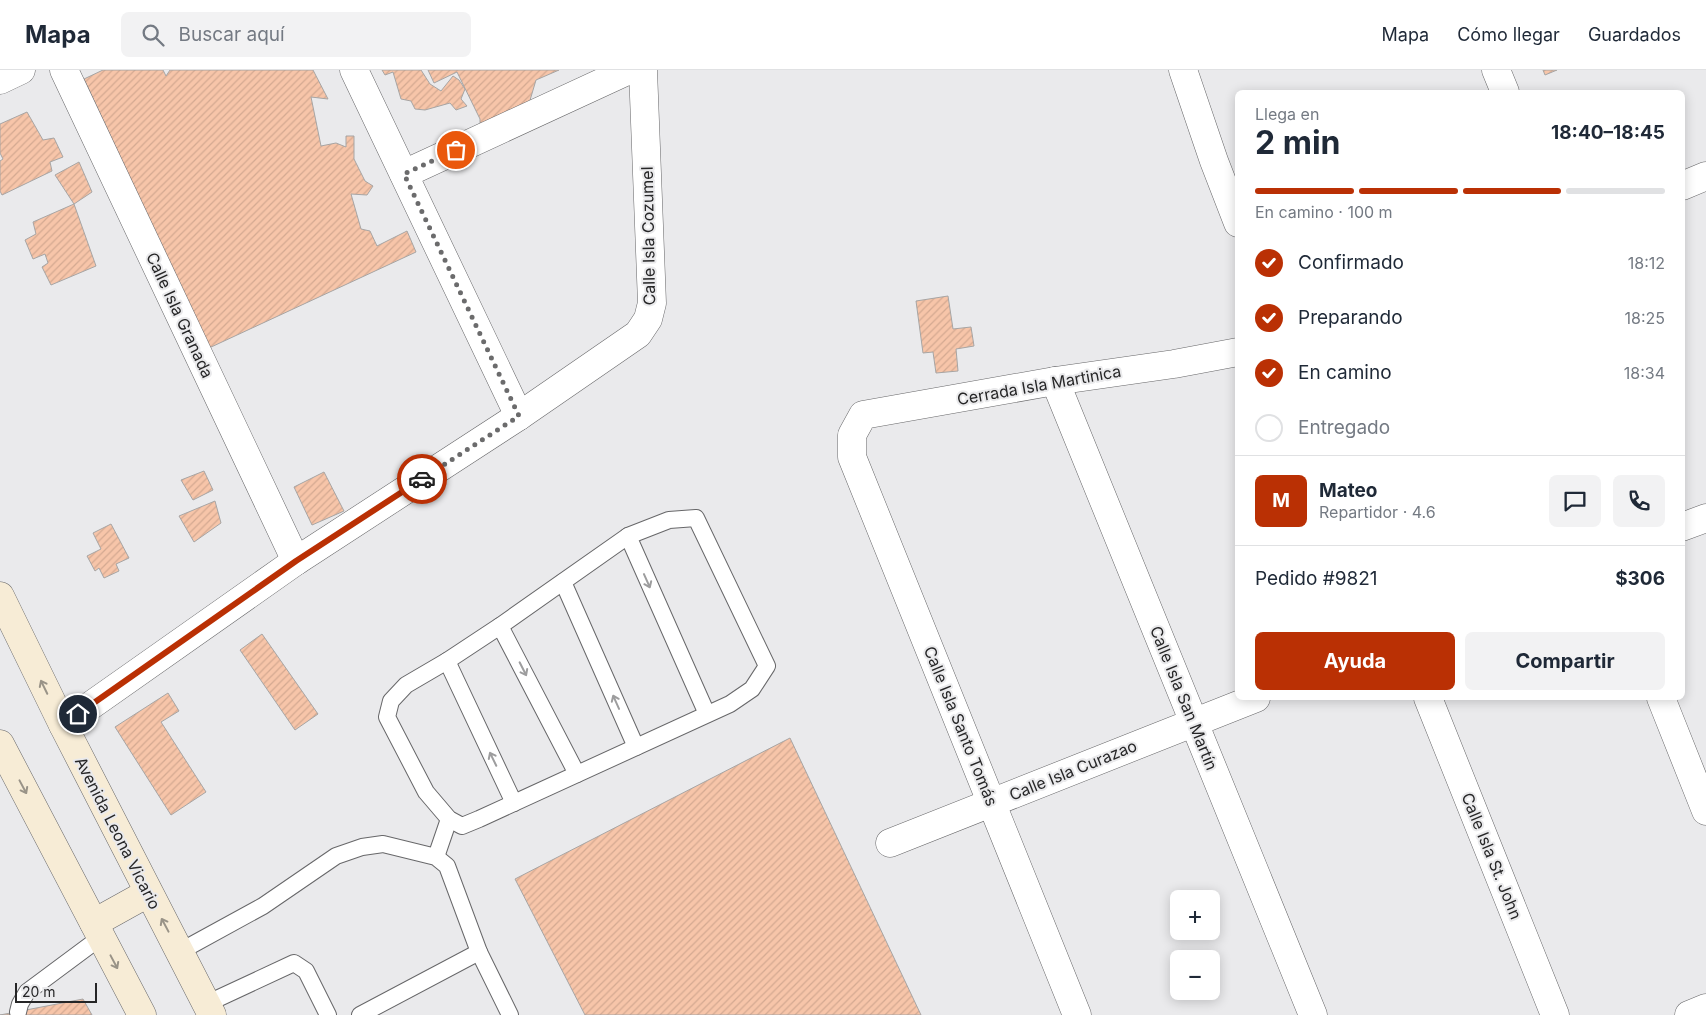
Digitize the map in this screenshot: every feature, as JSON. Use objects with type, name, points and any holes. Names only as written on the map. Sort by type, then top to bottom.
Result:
[{"type":"street","points":[[0,80],[21,70]]},
{"type":"street","name":"Calle Isla Granada","points":[[64,70],[296,561]]},
{"type":"street","points":[[354,70],[519,416]]},
{"type":"street","points":[[404,174],[629,70]]},
{"type":"street","name":"Calle Isla Cozumel","points":[[63,725],[296,561],[519,416],[638,334],[648,319],[652,303],[643,70]]},
{"type":"street","points":[[1183,70],[1235,215]]},
{"type":"street","points":[[1496,70],[1504,90]]},
{"type":"street","points":[[1685,185],[1706,176]]},
{"type":"street","name":"Cerrada Isla Martinica","points":[[852,435],[862,415],[1055,381],[1174,364],[1235,353]]},
{"type":"street","name":"Calle Isla San Martín","points":[[1055,381],[1313,1015]]},
{"type":"street","name":"Calle Isla Santo Tomás","points":[[852,435],[852,457],[1077,1015]]},
{"type":"street","points":[[1685,526],[1706,518]]},
{"type":"street","name":"Avenida Leona Vicario","points":[[0,596],[148,893],[209,1009]]},
{"type":"street","name":"Calle Isla Curazao","points":[[890,843],[1251,700]]},
{"type":"street","name":"Calle Isla St. John","points":[[1429,700],[1555,1015]]},
{"type":"street","points":[[1662,700],[1706,811]]},
{"type":"street","points":[[0,744],[142,1015]]},
{"type":"street","points":[[97,930],[148,893]]},
{"type":"street","points":[[1690,1015],[1706,1008]]},
{"type":"lane","points":[[696,518],[767,666],[752,689],[730,704],[462,826],[448,819],[426,792],[387,717],[392,701],[406,685],[500,626],[628,536],[668,520],[696,518]]},
{"type":"lane","points":[[628,536],[707,714]]},
{"type":"lane","points":[[563,582],[636,747]]},
{"type":"lane","points":[[500,626],[577,774]]},
{"type":"lane","points":[[446,661],[514,802]]},
{"type":"lane","points":[[436,857],[448,819]]},
{"type":"lane","points":[[179,952],[263,906],[336,856],[362,847],[383,844],[436,857],[447,866],[479,952],[510,1015]]},
{"type":"lane","points":[[18,1012],[27,992],[97,930]]},
{"type":"lane","points":[[360,1015],[479,952]]},
{"type":"lane","points":[[209,1009],[294,964],[306,971],[328,1015]]},
{"type":"building","points":[[103,70],[163,70],[166,76],[170,70],[313,70],[328,99],[311,97],[321,146],[336,143],[346,147],[346,136],[354,136],[354,159],[365,181],[373,186],[367,195],[351,194],[361,229],[370,231],[377,246],[407,231],[416,252],[209,348],[84,79]]},
{"type":"building","points":[[382,70],[421,70],[430,84],[441,91],[453,76],[459,80],[465,89],[461,99],[467,106],[456,110],[450,103],[425,110],[415,109],[411,101],[401,99],[393,72],[385,75]]},
{"type":"building","points":[[428,70],[559,70],[536,80],[528,107],[480,127],[480,119],[457,72],[434,83]]},
{"type":"building","points":[[1543,70],[1557,70],[1545,75]]},
{"type":"building","points":[[27,112],[43,140],[54,138],[63,157],[50,162],[52,171],[2,195],[0,191],[0,161],[3,159],[0,153],[0,124]]},
{"type":"building","points":[[79,162],[92,192],[74,204],[55,175]]},
{"type":"building","points":[[74,204],[96,266],[51,285],[42,267],[48,263],[45,254],[33,259],[25,240],[36,234],[33,222]]},
{"type":"building","points":[[948,296],[953,329],[971,327],[974,346],[956,349],[958,371],[936,373],[933,352],[923,353],[916,301]]},
{"type":"building","points":[[204,471],[213,490],[193,500],[181,480]]},
{"type":"building","points":[[324,472],[344,511],[312,525],[294,487]]},
{"type":"building","points":[[215,501],[221,523],[194,542],[179,516]]},
{"type":"building","points":[[111,524],[129,558],[116,564],[119,571],[104,578],[99,568],[95,571],[87,556],[101,549],[93,533]]},
{"type":"building","points":[[262,634],[318,714],[295,730],[240,650]]},
{"type":"building","points":[[168,693],[179,711],[161,722],[206,792],[171,815],[115,727]]},
{"type":"building","points":[[790,738],[921,1015],[585,1015],[515,879]]},
{"type":"building","points":[[83,999],[92,1015],[0,1015]]},
{"type":"way so far","points":[[422,479],[519,416],[404,174],[456,150]]},
{"type":"route","points":[[78,714],[296,561],[422,479]]}]
